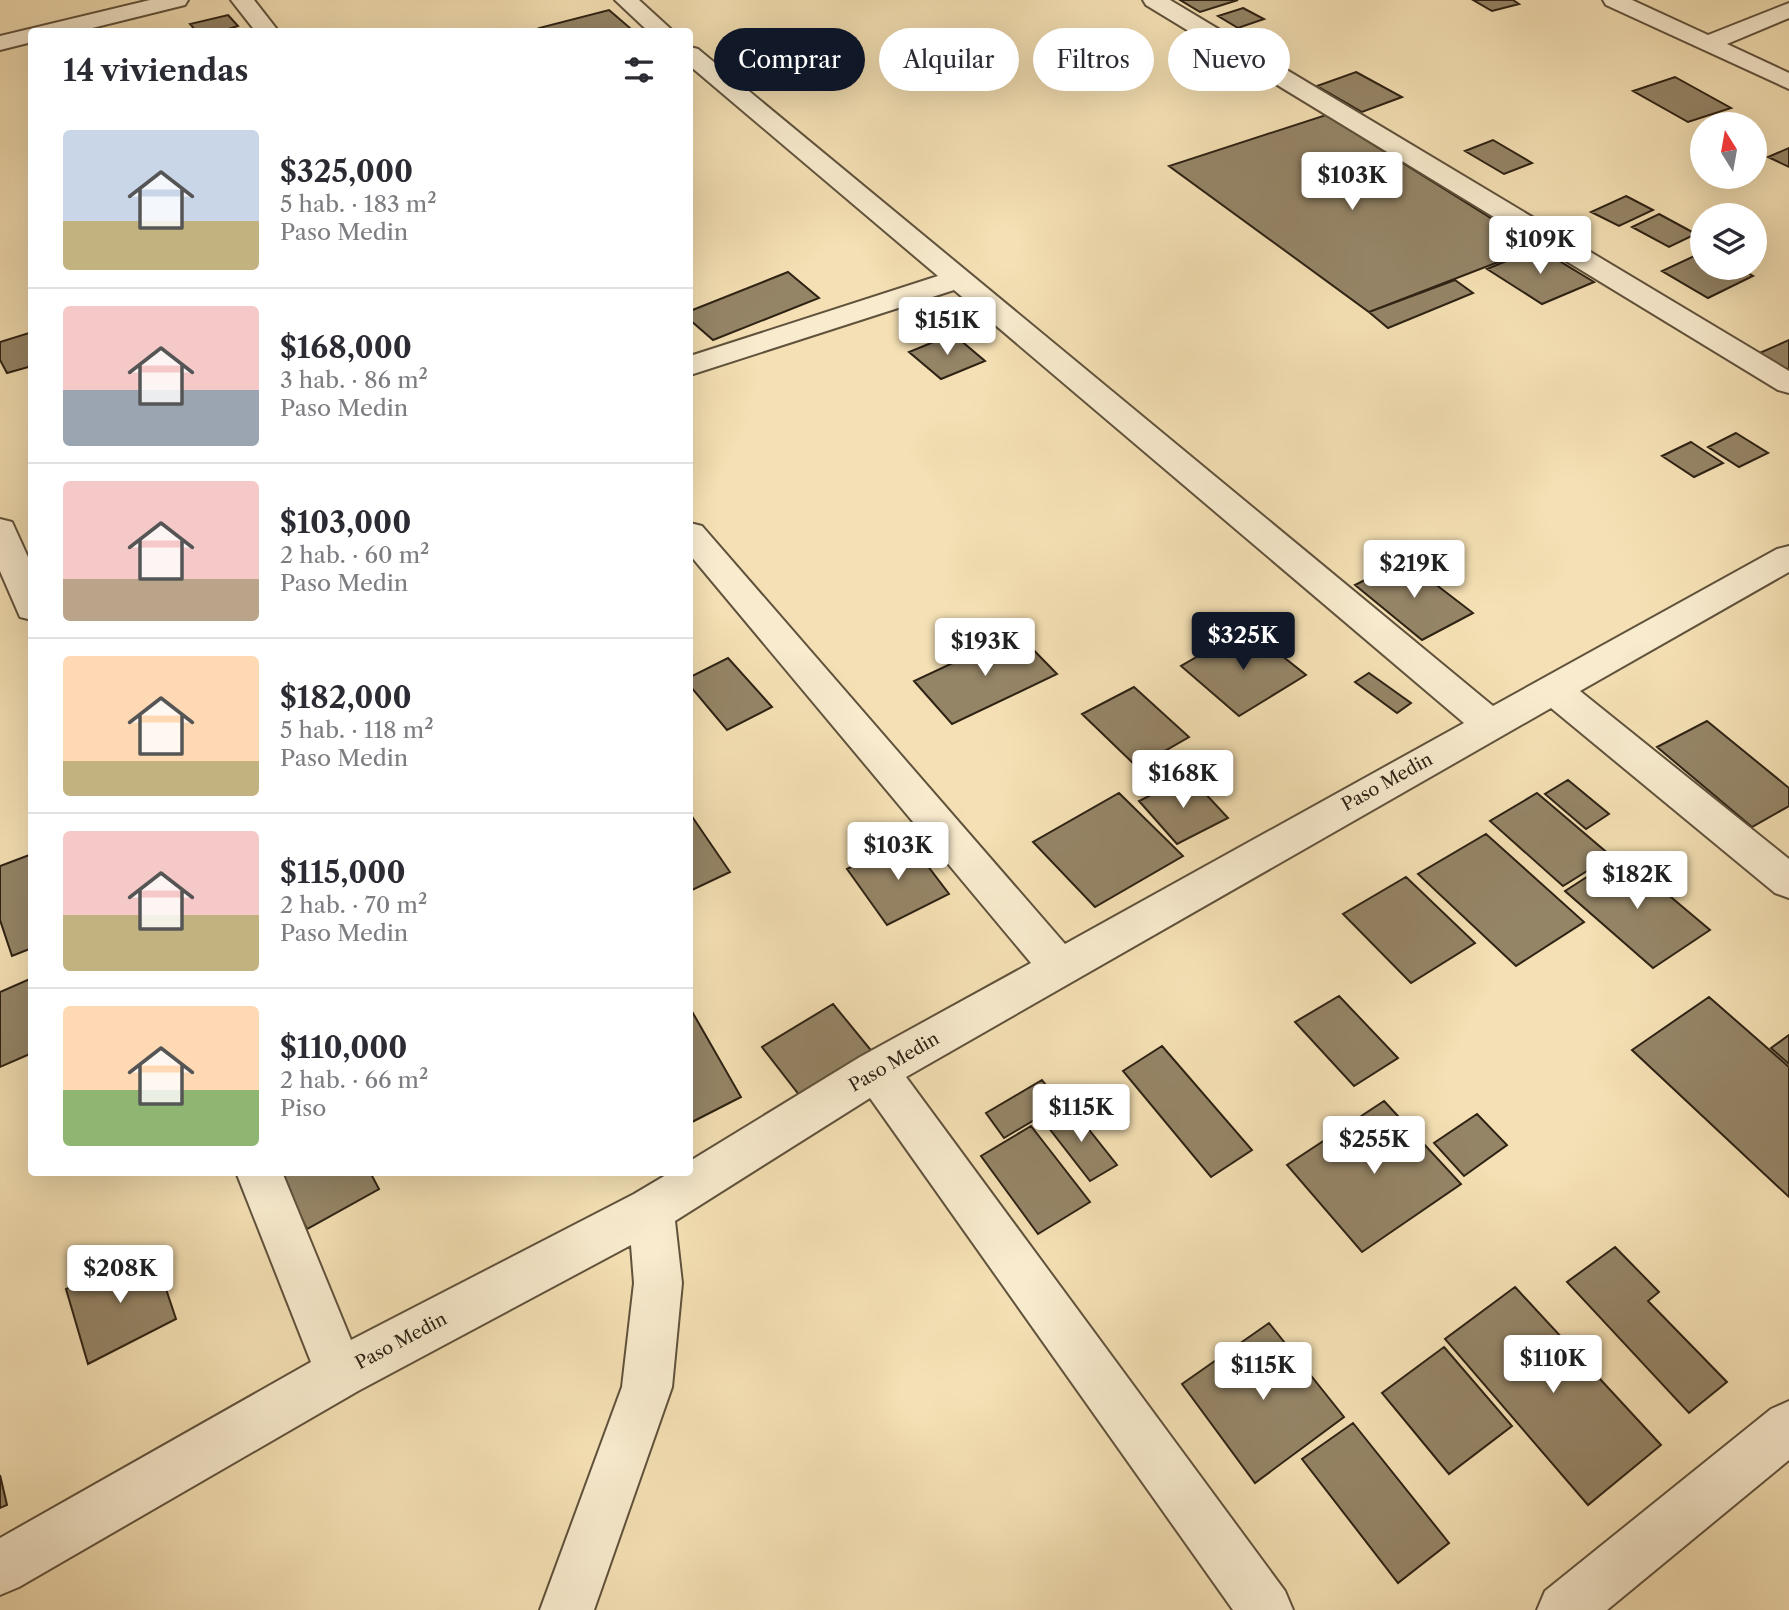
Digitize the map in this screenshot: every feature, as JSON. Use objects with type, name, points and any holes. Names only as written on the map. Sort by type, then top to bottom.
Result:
[{"type":"street","points":[[62,28],[177,0]]},
{"type":"street","points":[[242,0],[265,28]]},
{"type":"street","points":[[626,0],[658,28]]},
{"type":"street","points":[[1154,0],[1789,384]]},
{"type":"street","points":[[1614,0],[1789,82]]},
{"type":"street","points":[[1707,44],[1789,10]]},
{"type":"street","points":[[0,43],[28,36]]},
{"type":"street","points":[[693,57],[1490,724]]},
{"type":"street","points":[[693,365],[958,279]]},
{"type":"street","points":[[0,530],[28,598]]},
{"type":"street","points":[[693,538],[1060,967]]},
{"type":"street","name":"Paso Medin","points":[[0,1568],[340,1373],[650,1210],[876,1071],[1789,557]]},
{"type":"street","points":[[1552,689],[1789,882]]},
{"type":"street","points":[[876,1071],[1266,1610]]},
{"type":"street","points":[[261,1176],[340,1373]]},
{"type":"street","points":[[567,1610],[647,1387],[658,1283],[650,1210]]},
{"type":"street","points":[[1564,1610],[1789,1427]]},
{"type":"building","points":[[1180,0],[1238,0],[1200,12]]},
{"type":"building","points":[[1473,0],[1513,0],[1519,4],[1492,11]]},
{"type":"building","points":[[1243,8],[1264,19],[1238,28],[1218,16]]},
{"type":"building","points":[[609,10],[630,28],[539,28]]},
{"type":"building","points":[[228,15],[238,26],[194,28],[190,24]]},
{"type":"building","points":[[1356,72],[1402,97],[1362,112],[1317,86]]},
{"type":"building","points":[[1675,77],[1731,108],[1719,112],[1690,112],[1688,122],[1633,91]]},
{"type":"building","points":[[1326,115],[1537,247],[1369,312],[1169,166]]},
{"type":"building","points":[[1493,140],[1532,163],[1504,174],[1465,151]]},
{"type":"building","points":[[1789,148],[1789,167],[1768,157]]},
{"type":"building","points":[[1626,196],[1653,210],[1619,226],[1591,212]]},
{"type":"building","points":[[1659,214],[1690,231],[1690,237],[1669,247],[1632,227]]},
{"type":"building","points":[[1538,248],[1594,282],[1542,304],[1487,269]]},
{"type":"building","points":[[1690,258],[1690,280],[1745,280],[1708,298],[1662,271]]},
{"type":"building","points":[[788,272],[819,298],[713,340],[693,323],[693,310]]},
{"type":"building","points":[[1455,280],[1473,293],[1388,328],[1369,312]]},
{"type":"building","points":[[28,333],[28,367],[7,373],[0,360],[0,342]]},
{"type":"building","points":[[953,334],[985,361],[941,379],[909,352]]},
{"type":"building","points":[[1789,340],[1789,378],[1753,356]]},
{"type":"building","points":[[1736,433],[1768,453],[1739,467],[1708,447]]},
{"type":"building","points":[[1691,442],[1723,463],[1694,477],[1662,456]]},
{"type":"building","points":[[1404,560],[1473,613],[1422,640],[1355,585]]},
{"type":"building","points":[[1247,628],[1306,675],[1239,716],[1181,666]]},
{"type":"building","points":[[1017,633],[1057,674],[952,724],[914,681]]},
{"type":"building","points":[[728,658],[772,707],[727,730],[693,690],[693,676]]},
{"type":"building","points":[[1369,673],[1411,703],[1397,713],[1355,682]]},
{"type":"building","points":[[1134,687],[1189,737],[1137,767],[1082,714]]},
{"type":"building","points":[[1707,721],[1789,788],[1789,806],[1752,827],[1657,747]]},
{"type":"building","points":[[1189,776],[1228,818],[1177,844],[1139,801]]},
{"type":"building","points":[[1568,780],[1609,814],[1586,829],[1545,794]]},
{"type":"building","points":[[1119,793],[1183,856],[1095,907],[1033,842]]},
{"type":"building","points":[[1537,793],[1611,856],[1563,886],[1490,821]]},
{"type":"building","points":[[693,818],[730,872],[693,890]]},
{"type":"building","points":[[1486,834],[1584,922],[1516,966],[1418,874]]},
{"type":"building","points":[[908,840],[949,894],[887,925],[847,869]]},
{"type":"building","points":[[1621,855],[1710,930],[1653,968],[1565,891]]},
{"type":"building","points":[[28,856],[28,950],[12,956],[0,920],[0,866]]},
{"type":"building","points":[[1406,877],[1475,943],[1411,983],[1343,914]]},
{"type":"building","points":[[28,980],[28,1055],[0,1067],[0,992]]},
{"type":"building","points":[[1339,996],[1398,1058],[1354,1086],[1295,1022]]},
{"type":"building","points":[[1709,997],[1789,1067],[1789,1197],[1632,1050]]},
{"type":"building","points":[[833,1004],[879,1060],[807,1105],[762,1047]]},
{"type":"building","points":[[693,1013],[741,1097],[693,1121]]},
{"type":"building","points":[[1789,1035],[1789,1064],[1771,1048]]},
{"type":"building","points":[[1162,1046],[1252,1150],[1211,1177],[1123,1071]]},
{"type":"building","points":[[1042,1080],[1061,1104],[1004,1138],[986,1113]]},
{"type":"building","points":[[1384,1101],[1461,1184],[1362,1252],[1287,1165]]},
{"type":"building","points":[[1071,1107],[1117,1165],[1090,1181],[1045,1123]]},
{"type":"building","points":[[1477,1114],[1507,1145],[1464,1176],[1434,1143]]},
{"type":"building","points":[[1031,1126],[1090,1202],[1038,1234],[981,1156]]},
{"type":"building","points":[[281,1176],[372,1176],[379,1189],[307,1229]]},
{"type":"building","points":[[152,1247],[176,1319],[88,1364],[66,1289]]},
{"type":"building","points":[[1615,1247],[1659,1292],[1648,1301],[1727,1382],[1689,1413],[1567,1282]]},
{"type":"building","points":[[1515,1287],[1661,1445],[1588,1505],[1445,1339]]},
{"type":"building","points":[[1269,1323],[1344,1417],[1255,1483],[1182,1384]]},
{"type":"building","points":[[1444,1347],[1512,1426],[1449,1474],[1382,1393]]},
{"type":"building","points":[[1353,1423],[1449,1543],[1398,1583],[1302,1459]]},
{"type":"building","points":[[0,1475],[7,1505],[0,1508]]}]
